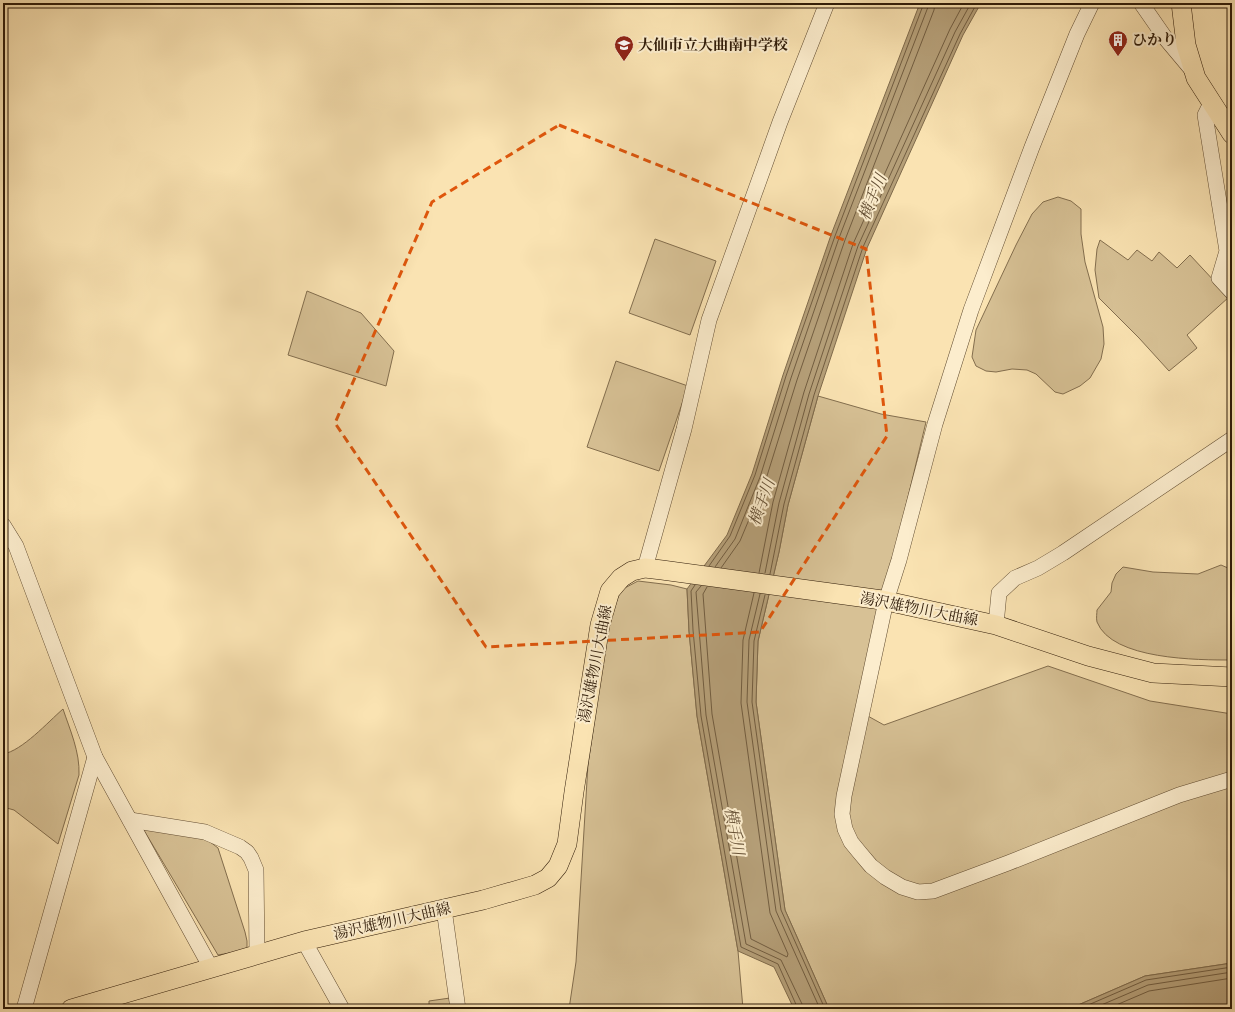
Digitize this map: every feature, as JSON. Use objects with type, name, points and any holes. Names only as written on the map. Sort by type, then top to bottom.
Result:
[{"type":"main road","points":[[1181,3],[1186,45],[1196,78],[1232,134]]},
{"type":"main road","name":"湯沢雄物川大曲線","points":[[71,1009],[304,941],[483,900],[535,885],[548,878],[558,866],[567,844],[600,625],[610,591],[621,578],[632,570],[654,569],[884,601],[996,625],[1088,656],[1153,673],[1232,677]]},
{"type":"street","points":[[654,569],[709,320],[780,122],[827,3]]},
{"type":"street","points":[[1092,3],[1077,34],[1032,147],[971,310],[935,424],[899,560],[884,601],[844,796],[842,814],[845,829],[851,842],[871,866],[885,877],[902,887],[918,892],[933,891],[1179,795],[1232,779]]},
{"type":"street","points":[[1141,3],[1166,39],[1194,72]]},
{"type":"street","points":[[1211,103],[1205,114],[1227,251],[1219,278],[1232,292]]},
{"type":"street","points":[[996,625],[999,593],[1015,578],[1038,568],[1063,553],[1232,439]]},
{"type":"street","points":[[3,525],[16,546],[95,757],[211,968]]},
{"type":"street","points":[[24,1009],[95,757]]},
{"type":"street","points":[[130,820],[205,832],[232,843],[247,852],[256,870],[257,955]]},
{"type":"street","points":[[444,909],[458,1009]]},
{"type":"street","points":[[304,941],[342,1009]]},
{"type":"highlighted area","points":[[559,125],[866,249],[887,436],[760,632],[486,647],[335,423],[432,202]]},
{"type":"shaded area","points":[[1058,197],[1071,201],[1081,209],[1081,234],[1085,262],[1103,327],[1104,344],[1101,359],[1090,378],[1080,386],[1063,394],[1055,392],[1036,374],[1027,370],[1012,369],[996,372],[986,371],[976,366],[972,357],[976,330],[1032,214],[1043,202]]},
{"type":"shaded area","points":[[655,239],[716,261],[690,335],[629,313]]},
{"type":"shaded area","points":[[1100,240],[1128,260],[1137,250],[1152,261],[1159,252],[1177,268],[1190,255],[1229,297],[1187,335],[1197,348],[1169,371],[1099,298],[1095,270],[1097,249]]},
{"type":"shaded area","points":[[307,291],[361,313],[394,351],[386,386],[288,355]]},
{"type":"shaded area","points":[[616,361],[688,386],[659,471],[587,447]]},
{"type":"shaded area","points":[[818,396],[881,414],[926,422],[857,710],[884,725],[1048,666],[1150,701],[1232,714],[1232,963],[1145,976],[1069,1009],[829,1009],[785,910],[756,702],[758,641],[779,552],[788,505]]},
{"type":"shaded area","points":[[1221,565],[1228,568],[1232,575],[1232,660],[1178,658],[1137,651],[1120,644],[1106,635],[1097,622],[1097,610],[1111,592],[1112,583],[1116,574],[1123,567],[1153,572],[1198,574]]},
{"type":"shaded area","points":[[638,581],[671,585],[687,589],[689,631],[697,716],[738,951],[743,1009],[569,1009],[576,962],[588,764],[609,620],[621,590]]},
{"type":"shaded area","points":[[63,709],[78,758],[79,775],[58,844],[14,810],[3,807],[3,754],[18,748],[26,742]]},
{"type":"shaded area","points":[[142,827],[205,838],[218,848],[245,932],[247,950],[218,955]]},
{"type":"shaded area","points":[[450,998],[452,1009],[429,1009],[429,1001]]},
{"type":"water","name":"横手川","points":[[920,3],[981,3],[963,35],[867,248],[818,396],[788,505],[779,552],[758,641],[756,702],[785,910],[829,1009],[794,1009],[774,967],[738,951],[697,716],[689,631],[687,589],[727,535],[752,474],[783,375],[831,235]]},
{"type":"water","points":[[1232,963],[1232,1009],[1069,1009],[1145,976]]},
{"type":"place","name":"ひかり","points":[[1118,57]]},
{"type":"place","name":"大仙市立大曲南中学校","points":[[624,62]]}]
